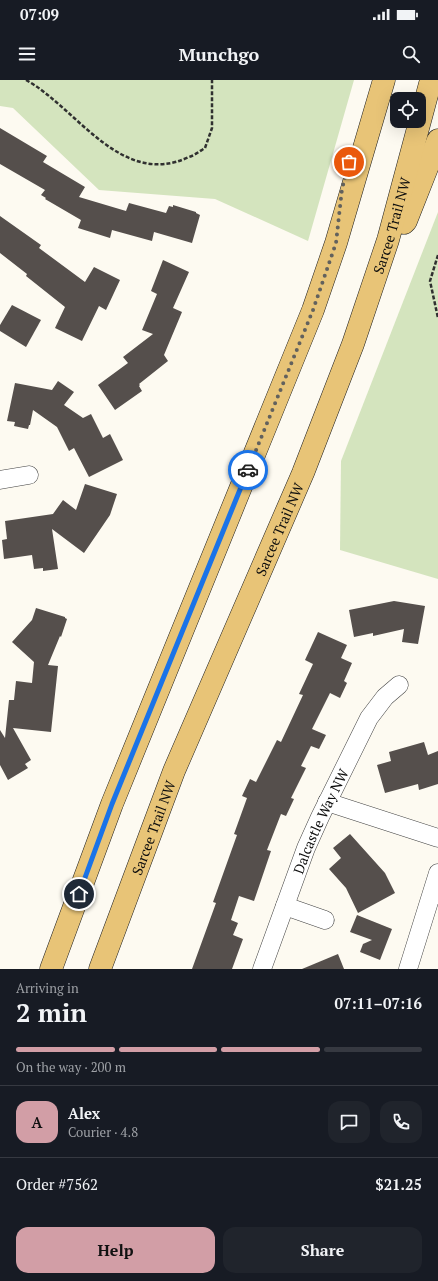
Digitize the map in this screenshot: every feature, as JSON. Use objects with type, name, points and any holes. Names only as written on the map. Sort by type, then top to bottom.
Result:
[{"type":"main road","points":[[336,243],[342,189],[370,80]]},
{"type":"main road","points":[[51,969],[112,804],[313,310],[336,243],[384,80]]},
{"type":"main road","name":"Sarcee Trail NW","points":[[100,969],[174,771],[303,473],[354,344],[388,240],[431,80]]},
{"type":"main road","points":[[388,240],[406,221],[438,140]]},
{"type":"street","points":[[0,480],[30,475]]},
{"type":"street","name":"Dalcastle Way NW","points":[[262,969],[306,848],[327,802],[369,718],[385,697],[399,685]]},
{"type":"street","points":[[327,802],[438,838]]},
{"type":"street","points":[[408,969],[438,873]]},
{"type":"street","points":[[285,906],[325,920]]},
{"type":"path","points":[[26,80],[58,102],[105,145],[115,152],[130,159],[152,164],[170,163],[188,158],[205,148],[212,128],[212,80]]},
{"type":"path","points":[[438,255],[430,281],[438,318]]},
{"type":"green space","points":[[0,80],[354,80],[308,241],[215,199],[99,190],[13,108],[0,106]]},
{"type":"green space","points":[[438,212],[438,579],[340,550],[341,461]]},
{"type":"building","points":[[0,128],[47,156],[43,162],[85,187],[79,197],[126,211],[129,203],[166,213],[169,206],[173,207],[173,205],[196,212],[200,215],[192,243],[154,232],[152,241],[112,230],[110,238],[78,228],[81,220],[45,199],[46,198],[41,195],[45,190],[0,164]]},
{"type":"building","points":[[0,216],[41,245],[39,248],[85,282],[94,267],[120,280],[106,310],[99,306],[82,341],[55,328],[65,307],[0,253]]},
{"type":"building","points":[[163,260],[189,272],[173,308],[182,312],[164,355],[168,361],[139,384],[142,391],[115,410],[98,385],[128,363],[123,357],[153,334],[142,330],[157,294],[151,291]]},
{"type":"building","points":[[12,305],[41,320],[26,347],[0,331],[0,325]]},
{"type":"building","points":[[58,381],[74,392],[64,405],[83,418],[91,414],[103,438],[110,434],[123,460],[89,477],[74,448],[69,451],[57,427],[33,410],[28,429],[14,426],[15,422],[7,421],[15,383],[52,390]]},
{"type":"building","points":[[85,484],[117,494],[110,515],[84,553],[52,529],[58,569],[43,571],[43,568],[34,569],[32,555],[4,559],[2,540],[7,539],[5,521],[53,514],[63,500],[76,510]]},
{"type":"building","points":[[394,601],[425,606],[418,644],[402,642],[404,629],[373,636],[373,633],[354,637],[349,610]]},
{"type":"building","points":[[36,608],[65,617],[67,619],[61,637],[60,636],[48,665],[58,666],[51,732],[13,728],[31,760],[25,764],[28,768],[8,780],[0,765],[0,730],[5,738],[9,700],[14,700],[16,681],[32,683],[34,662],[12,642],[32,620]]},
{"type":"building","points":[[318,632],[347,645],[341,658],[352,663],[344,681],[347,683],[340,698],[330,693],[312,729],[326,735],[319,749],[311,746],[301,766],[306,768],[291,798],[294,799],[286,816],[281,814],[267,850],[271,851],[254,901],[239,896],[231,920],[238,923],[233,935],[243,939],[232,969],[192,969],[216,903],[213,902],[237,835],[234,834],[247,798],[242,796],[250,779],[256,782],[277,740],[281,742],[303,695],[299,694],[313,664],[305,660]]},
{"type":"building","points":[[424,742],[428,755],[438,751],[438,784],[419,790],[418,784],[385,793],[377,765],[391,761],[389,752]]},
{"type":"building","points":[[350,834],[385,873],[395,893],[358,913],[346,888],[329,869],[341,858],[333,848]]},
{"type":"building","points":[[357,915],[392,929],[380,960],[360,952],[363,944],[372,940],[350,932]]},
{"type":"building","points":[[338,954],[344,969],[302,969]]},
{"type":"way so far","points":[[248,470],[313,310],[336,243],[342,189],[349,162]]},
{"type":"route","points":[[79,894],[112,804],[248,470]]}]
